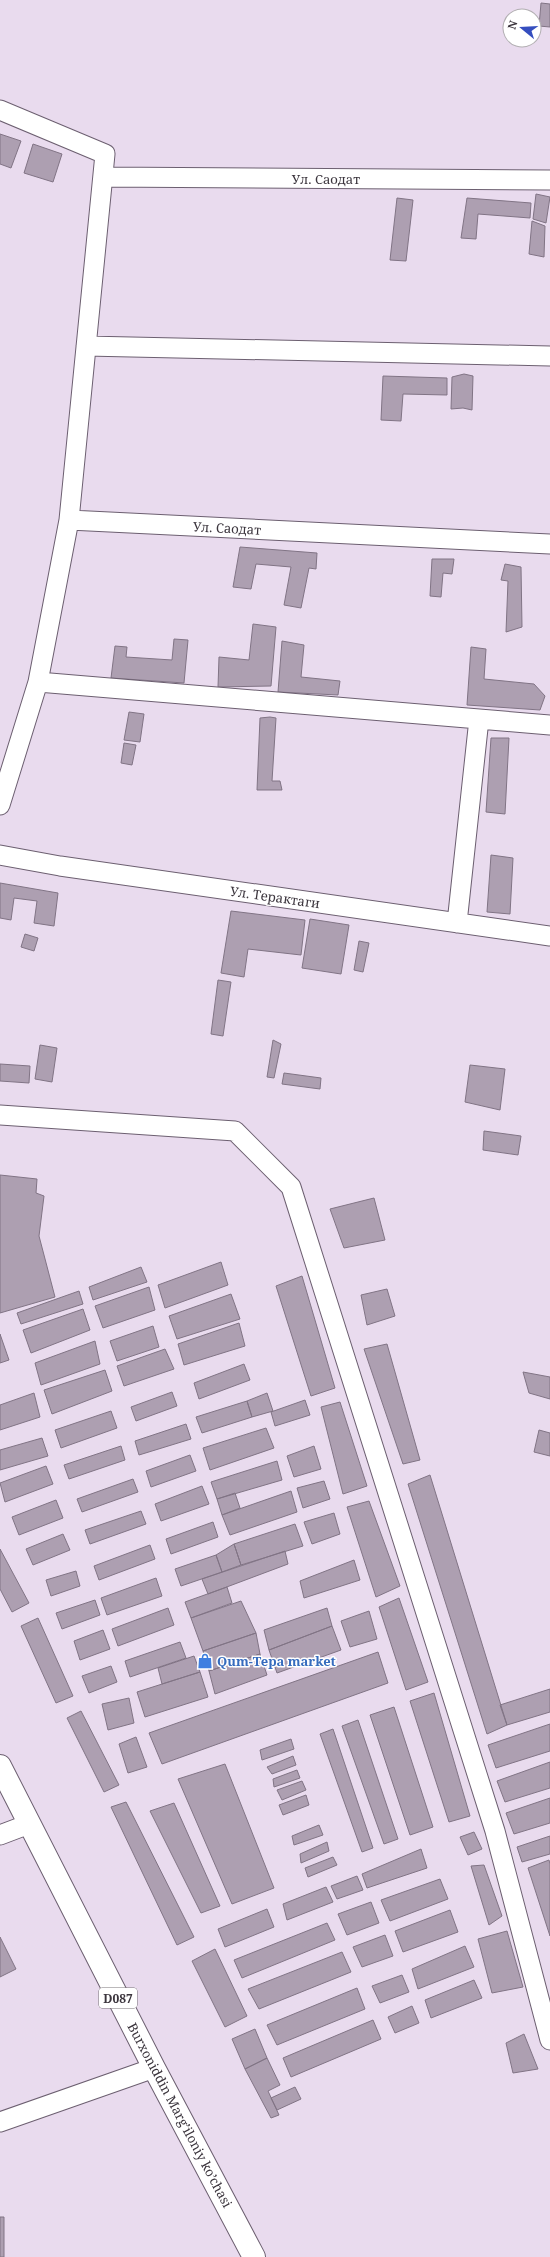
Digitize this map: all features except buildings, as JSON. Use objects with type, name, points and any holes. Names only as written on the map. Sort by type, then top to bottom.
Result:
[{"type":"main road","name":"Burxoniddin Marg’iloniy ko’chasi","points":[[0,1766],[154,2068],[240,2229]]},
{"type":"main road","name":"D087","points":[[240,2229],[254,2257]]},
{"type":"main road","name":"D087","points":[[240,2229],[262,2257]]},
{"type":"street","points":[[0,110],[105,154],[69,520],[38,682],[0,805]]},
{"type":"street","name":"Ул. Саодат","points":[[103,177],[550,180]]},
{"type":"street","points":[[86,346],[550,356]]},
{"type":"street","name":"Ул. Саодат","points":[[69,520],[550,544]]},
{"type":"street","points":[[38,682],[550,725]]},
{"type":"street","points":[[457,923],[479,719]]},
{"type":"street","name":"Ул. Терактаги","points":[[0,855],[60,866],[550,936]]},
{"type":"street","points":[[0,1115],[235,1131],[291,1187],[495,1832],[550,2040]]},
{"type":"street","points":[[0,1835],[29,1824]]},
{"type":"street","points":[[0,2122],[154,2068]]},
{"type":"place","name":"Qum-Tepa market","points":[[205,1661]]}]
